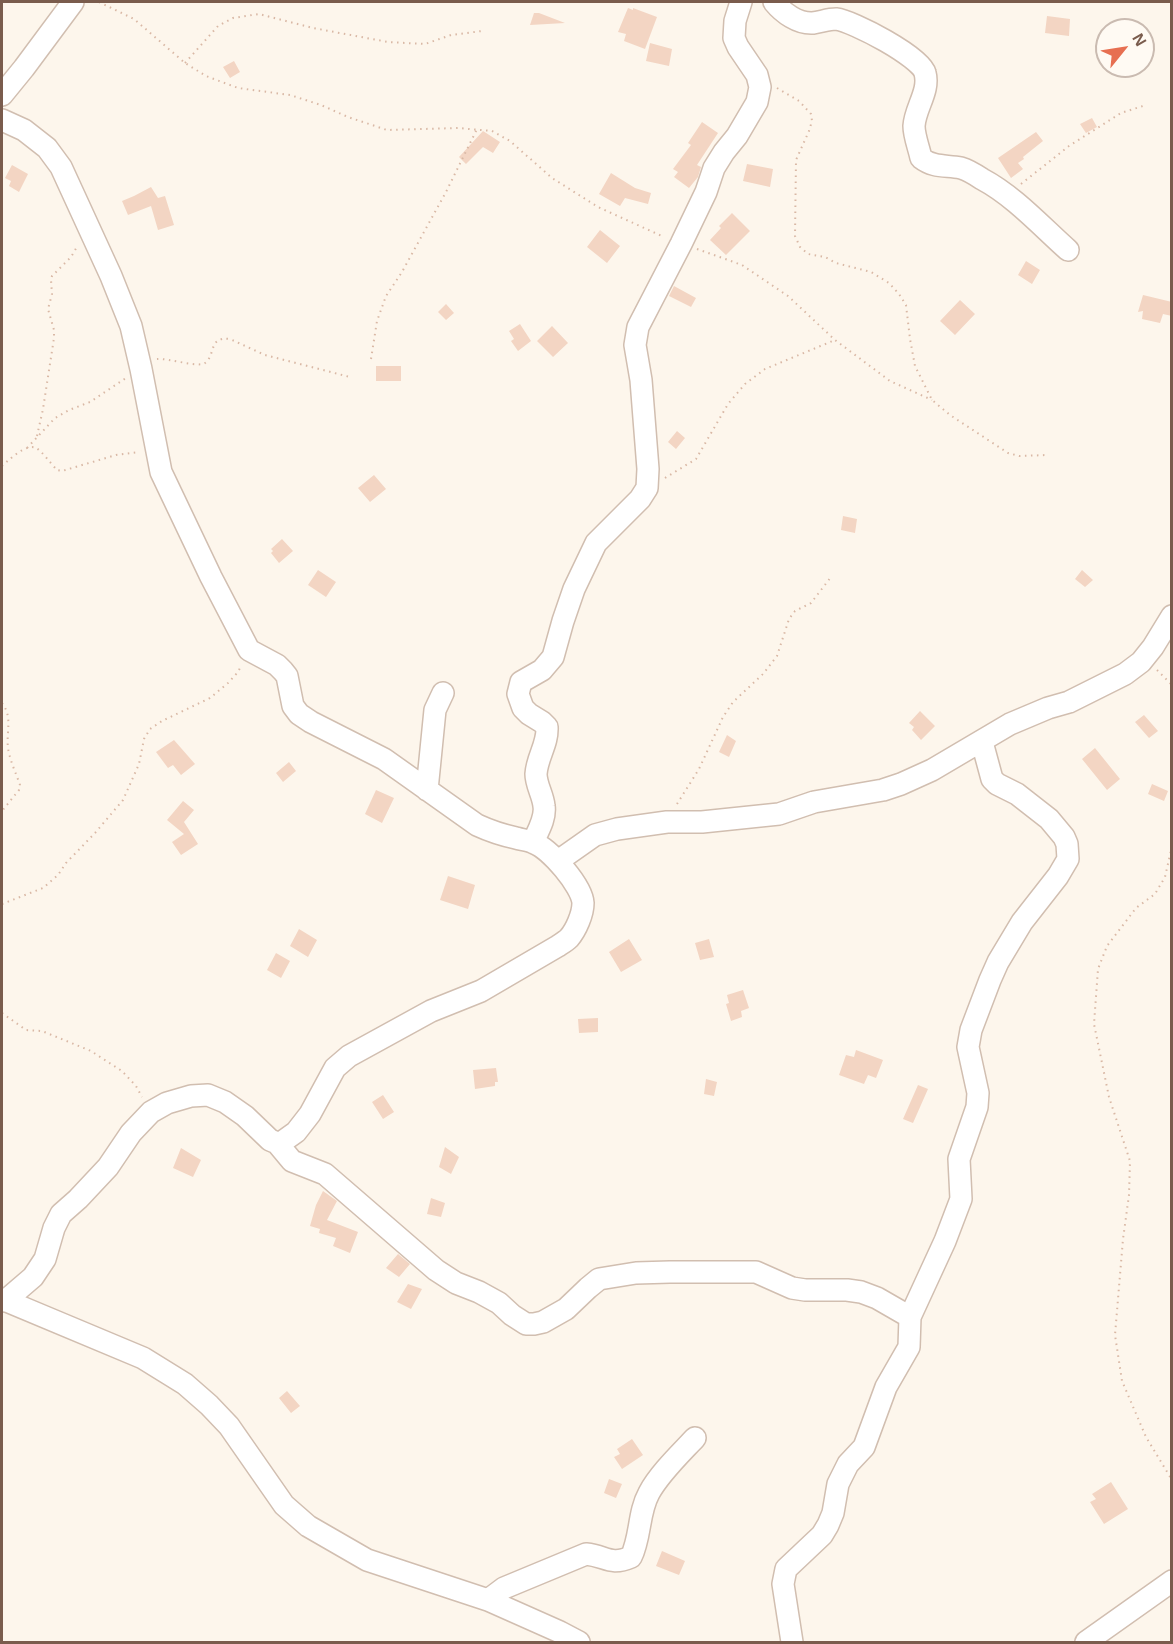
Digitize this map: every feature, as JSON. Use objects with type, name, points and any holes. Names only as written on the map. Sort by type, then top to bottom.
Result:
[{"type":"street","points":[[2,95],[73,2]]},
{"type":"street","points":[[533,842],[544,819],[545,807],[536,775],[546,742],[547,728],[523,708],[518,694],[519,687],[527,678],[543,670],[553,657],[562,621],[574,589],[596,543],[640,499],[646,488],[648,469],[635,345],[636,336],[644,313],[706,192],[714,168],[737,136],[757,102],[760,87],[757,75],[734,38],[735,21],[741,2]]},
{"type":"street","points":[[774,2],[793,18],[803,22],[814,23],[837,19],[859,26],[922,66],[926,85],[914,127],[921,158],[941,167],[961,168],[984,179],[1008,196],[1068,250]]},
{"type":"street","points":[[2,120],[24,130],[47,148],[61,167],[111,276],[131,326],[161,472],[249,650],[277,665],[287,676],[293,706],[299,714],[384,759],[477,825],[490,832],[533,842],[544,849],[558,861],[579,891],[583,903],[579,921],[570,938],[558,946],[482,991],[431,1011],[349,1056],[335,1068],[310,1114],[296,1132],[287,1140],[277,1143]]},
{"type":"street","points":[[558,861],[595,836],[617,829],[667,822],[702,822],[779,814],[814,802],[883,790],[902,784],[932,770],[1010,724],[1069,702],[1125,674],[1141,662],[1154,647],[1172,616]]},
{"type":"street","points":[[427,790],[435,710],[443,693]]},
{"type":"street","points":[[792,1642],[783,1584],[786,1569],[822,1535],[828,1525],[833,1513],[838,1484],[848,1464],[864,1447],[886,1387],[909,1347],[910,1317],[945,1241],[961,1199],[959,1159],[977,1107],[978,1093],[968,1047],[970,1030],[998,962],[1022,922],[1058,876],[1068,859],[1064,837],[1049,819],[1017,794],[992,779],[982,742]]},
{"type":"street","points":[[3,1300],[33,1277],[45,1260],[54,1228],[61,1214],[108,1167],[131,1133],[151,1112],[167,1103],[191,1096],[207,1095],[225,1102],[245,1116],[270,1140],[277,1143],[292,1161],[326,1174],[436,1270],[456,1283],[499,1303],[512,1316],[526,1324],[543,1322],[566,1309],[599,1279],[670,1272],[756,1272],[792,1288],[861,1292],[877,1298],[910,1317]]},
{"type":"street","points":[[3,1300],[143,1358],[185,1384],[229,1426],[284,1505],[308,1526],[367,1560],[488,1600],[579,1642]]},
{"type":"street","points":[[488,1600],[504,1588],[586,1554],[597,1555],[611,1561],[621,1561],[631,1557],[637,1545],[640,1522],[649,1493],[671,1463],[695,1438]]},
{"type":"street","points":[[1086,1642],[1172,1581]]},
{"type":"path","points":[[99,2],[134,19],[185,63],[206,76],[238,88],[290,95],[387,130],[458,128],[492,131],[510,141],[552,178],[598,207],[681,244],[742,265],[788,296],[835,340],[890,381],[932,400],[950,415],[1008,453],[1019,456],[1047,455]]},
{"type":"path","points":[[185,63],[218,26],[233,18],[259,14],[363,39],[388,42],[425,44],[452,35],[482,31]]},
{"type":"path","points":[[757,75],[799,102],[811,114],[812,121],[809,131],[796,160],[795,236],[800,247],[808,254],[871,272],[889,283],[899,294],[906,305],[915,366],[932,400]]},
{"type":"path","points":[[1008,196],[1069,146],[1121,112],[1146,105]]},
{"type":"path","points":[[371,359],[377,321],[386,296],[402,272],[446,192],[477,129]]},
{"type":"path","points":[[37,436],[54,338],[48,309],[52,294],[51,280],[70,257],[88,227]]},
{"type":"path","points":[[2,466],[27,448],[55,418],[90,402],[140,365],[162,359],[201,365],[208,359],[214,344],[224,338],[265,355],[350,377]]},
{"type":"path","points":[[646,488],[696,459],[728,404],[745,384],[765,369],[835,340]]},
{"type":"path","points":[[27,448],[37,448],[57,470],[62,471],[116,455],[156,449]]},
{"type":"path","points":[[667,822],[699,769],[723,717],[733,702],[763,674],[777,656],[789,619],[795,611],[811,603],[831,577]]},
{"type":"path","points":[[2,904],[43,888],[58,875],[66,863],[123,800],[139,764],[144,739],[150,729],[210,698],[238,672],[249,650]]},
{"type":"path","points":[[2,703],[8,712],[9,751],[20,784],[19,790],[2,811]]},
{"type":"path","points":[[1172,846],[1165,878],[1155,894],[1136,908],[1107,946],[1098,969],[1094,1024],[1109,1097],[1130,1161],[1129,1195],[1115,1335],[1122,1381],[1146,1437],[1172,1480]]},
{"type":"path","points":[[2,1013],[26,1030],[42,1031],[91,1051],[122,1071],[136,1086],[151,1112]]},
{"type":"building","points":[[628,8],[657,17],[645,49],[624,41],[626,34],[618,32]]},
{"type":"building","points":[[534,13],[539,13],[565,23],[530,25]]},
{"type":"building","points":[[1047,16],[1070,19],[1069,36],[1045,33]]},
{"type":"building","points":[[650,43],[672,49],[669,66],[646,61]]},
{"type":"building","points":[[234,61],[240,72],[230,78],[223,67]]},
{"type":"building","points":[[1092,118],[1097,127],[1086,133],[1080,124]]},
{"type":"building","points":[[702,122],[718,133],[697,165],[701,167],[698,177],[689,188],[674,177],[678,172],[673,169],[691,145],[688,143]]},
{"type":"building","points":[[483,131],[500,142],[493,153],[483,147],[466,164],[459,157]]},
{"type":"building","points":[[1036,132],[1043,141],[1023,157],[1024,159],[1018,163],[1023,169],[1011,178],[998,158]]},
{"type":"building","points":[[747,164],[773,169],[770,187],[743,181]]},
{"type":"building","points":[[12,165],[28,174],[19,192],[9,186],[11,181],[5,178]]},
{"type":"building","points":[[611,173],[635,188],[651,193],[648,204],[625,198],[620,206],[599,194]]},
{"type":"building","points":[[151,187],[158,198],[165,196],[174,225],[158,230],[151,206],[128,215],[122,201]]},
{"type":"building","points":[[732,213],[750,231],[726,255],[710,240],[721,228],[719,226]]},
{"type":"building","points":[[600,230],[620,246],[607,263],[587,247]]},
{"type":"building","points":[[1026,261],[1040,270],[1032,284],[1018,275]]},
{"type":"building","points":[[674,286],[696,298],[691,307],[669,296]]},
{"type":"building","points":[[1143,295],[1172,302],[1172,316],[1163,314],[1160,323],[1142,319],[1143,311],[1138,312]]},
{"type":"building","points":[[960,300],[975,314],[955,335],[940,321]]},
{"type":"building","points":[[446,304],[454,313],[446,320],[438,312]]},
{"type":"building","points":[[520,324],[531,341],[518,351],[511,341],[514,339],[509,331]]},
{"type":"building","points":[[552,326],[568,343],[553,357],[537,341]]},
{"type":"building","points":[[376,366],[401,366],[401,381],[376,381]]},
{"type":"building","points":[[677,431],[685,438],[676,449],[668,442]]},
{"type":"building","points":[[374,475],[386,489],[370,502],[358,488]]},
{"type":"building","points":[[843,516],[857,519],[855,533],[841,530]]},
{"type":"building","points":[[282,539],[293,551],[279,563],[271,553],[273,551],[271,549]]},
{"type":"building","points":[[318,570],[336,582],[326,597],[308,585]]},
{"type":"building","points":[[1082,570],[1093,580],[1085,587],[1075,579]]},
{"type":"building","points":[[920,711],[935,726],[921,740],[909,723]]},
{"type":"building","points":[[1144,715],[1158,731],[1149,738],[1135,722]]},
{"type":"building","points":[[727,735],[736,741],[729,757],[719,752]]},
{"type":"building","points":[[174,740],[195,764],[181,775],[173,765],[168,768],[156,752]]},
{"type":"building","points":[[1095,748],[1120,779],[1107,790],[1082,759]]},
{"type":"building","points":[[289,762],[296,771],[283,782],[276,773]]},
{"type":"building","points":[[1152,784],[1168,791],[1164,801],[1148,794]]},
{"type":"building","points":[[376,790],[394,798],[382,823],[365,814]]},
{"type":"building","points":[[183,801],[194,810],[184,822],[198,844],[181,855],[172,842],[184,834],[167,820]]},
{"type":"building","points":[[448,876],[475,885],[468,909],[440,900]]},
{"type":"building","points":[[299,929],[317,940],[308,957],[290,946]]},
{"type":"building","points":[[629,939],[642,960],[621,972],[609,952]]},
{"type":"building","points":[[709,939],[714,957],[700,960],[695,943]]},
{"type":"building","points":[[276,953],[290,961],[281,978],[267,970]]},
{"type":"building","points":[[743,990],[749,1008],[741,1011],[742,1017],[731,1021],[726,1004],[729,1003],[727,995]]},
{"type":"building","points":[[598,1018],[598,1032],[579,1033],[578,1019]]},
{"type":"building","points":[[856,1050],[883,1060],[876,1078],[868,1075],[864,1084],[839,1075],[846,1055],[854,1057]]},
{"type":"building","points":[[496,1068],[498,1082],[495,1082],[495,1086],[475,1089],[473,1070]]},
{"type":"building","points":[[706,1079],[717,1082],[714,1096],[704,1094]]},
{"type":"building","points":[[918,1085],[928,1089],[913,1123],[903,1119]]},
{"type":"building","points":[[383,1095],[394,1112],[383,1119],[372,1102]]},
{"type":"building","points":[[445,1147],[459,1157],[451,1174],[439,1167]]},
{"type":"building","points":[[181,1148],[201,1160],[193,1177],[173,1168]]},
{"type":"building","points":[[323,1191],[337,1201],[327,1220],[358,1232],[350,1253],[333,1246],[336,1238],[319,1233],[320,1229],[310,1226]]},
{"type":"building","points":[[431,1198],[445,1203],[441,1217],[427,1214]]},
{"type":"building","points":[[398,1254],[410,1264],[399,1277],[386,1268]]},
{"type":"building","points":[[408,1284],[422,1289],[411,1309],[397,1302]]},
{"type":"building","points":[[287,1391],[300,1406],[291,1413],[279,1398]]},
{"type":"building","points":[[632,1439],[643,1455],[622,1469],[614,1457],[620,1454],[617,1449]]},
{"type":"building","points":[[609,1479],[622,1484],[616,1498],[604,1493]]},
{"type":"building","points":[[1111,1482],[1128,1509],[1104,1524],[1090,1502],[1096,1499],[1092,1494]]},
{"type":"building","points":[[662,1551],[685,1561],[679,1575],[656,1566]]}]
